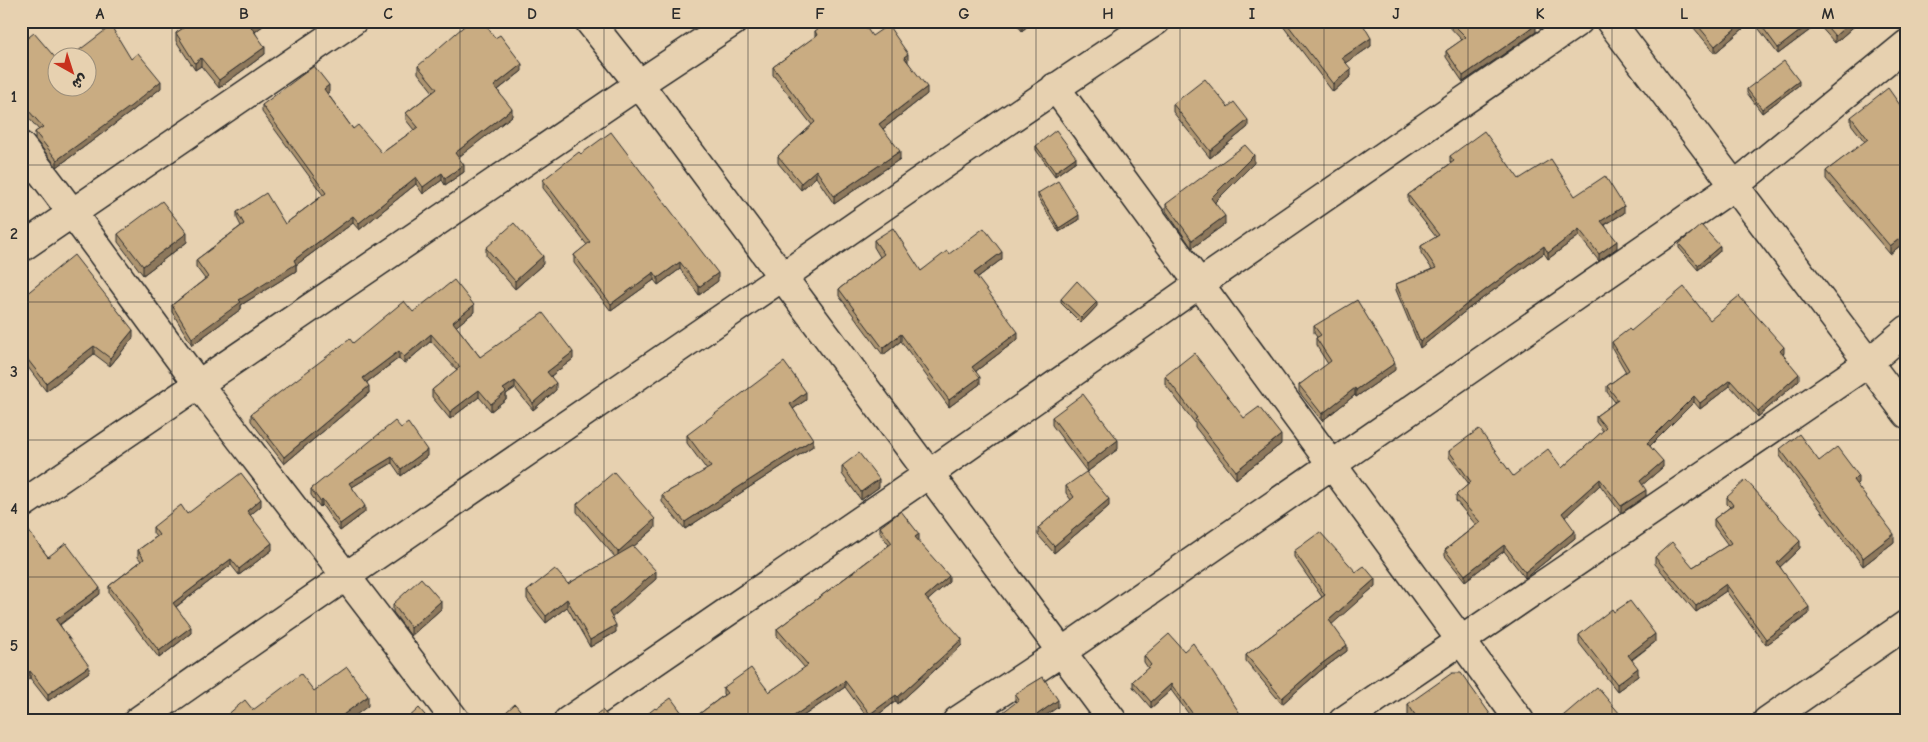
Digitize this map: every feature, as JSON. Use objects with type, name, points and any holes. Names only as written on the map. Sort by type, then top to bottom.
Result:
[{"type":"street","points":[[21,248],[353,21]]},
{"type":"street","points":[[589,21],[639,84],[1114,721]]},
{"type":"street","points":[[21,505],[734,21]]},
{"type":"street","points":[[138,721],[346,574],[782,277],[1055,87],[1156,21]]},
{"type":"street","points":[[568,721],[930,473],[1579,21]]},
{"type":"street","points":[[1610,21],[1907,414]]},
{"type":"street","points":[[957,721],[1063,651],[1734,186],[1907,44]]},
{"type":"street","points":[[1055,87],[1520,721]]},
{"type":"street","points":[[21,146],[73,212],[198,384],[346,574],[456,721]]},
{"type":"street","points":[[1343,721],[1868,363],[1907,330]]},
{"type":"street","points":[[1767,721],[1907,624]]},
{"type":"building","points":[[193,21],[259,21],[251,27],[265,47],[219,80],[201,58],[195,63],[176,33]]},
{"type":"building","points":[[470,21],[483,21],[495,38],[500,35],[522,64],[494,86],[512,109],[455,153],[464,165],[445,178],[442,173],[423,187],[416,177],[359,223],[353,216],[294,260],[296,264],[239,300],[241,302],[192,338],[172,305],[208,277],[196,260],[244,224],[237,212],[266,193],[285,224],[326,193],[262,105],[314,66],[329,85],[324,89],[353,129],[358,125],[382,153],[418,127],[406,113],[437,89],[418,66]]},
{"type":"building","points":[[829,21],[862,21],[872,36],[888,25],[908,54],[904,57],[927,87],[879,124],[900,151],[834,196],[816,170],[801,183],[778,156],[815,122],[773,67],[817,35],[815,31]]},
{"type":"building","points":[[1285,21],[1361,21],[1371,38],[1342,58],[1351,69],[1333,84]]},
{"type":"building","points":[[1450,21],[1533,21],[1536,25],[1463,76],[1446,51],[1466,37]]},
{"type":"building","points":[[1694,21],[1744,21],[1715,46]]},
{"type":"building","points":[[1758,21],[1813,21],[1778,48]]},
{"type":"building","points":[[1822,21],[1852,21],[1835,36]]},
{"type":"building","points":[[111,26],[131,59],[138,53],[161,81],[131,106],[57,160],[35,132],[43,127],[21,102],[21,43],[34,33],[48,49],[48,98],[98,98],[98,48],[82,48]]},
{"type":"building","points":[[1784,61],[1799,81],[1762,109],[1747,89]]},
{"type":"building","points":[[1205,79],[1228,107],[1234,102],[1248,120],[1210,151],[1173,104]]},
{"type":"building","points":[[1888,88],[1900,105],[1907,102],[1907,233],[1890,246],[1826,171],[1868,139],[1851,117]]},
{"type":"building","points":[[1056,130],[1076,157],[1055,172],[1036,146]]},
{"type":"building","points":[[1484,131],[1519,179],[1551,159],[1575,196],[1605,176],[1624,206],[1601,221],[1617,241],[1599,254],[1579,229],[1548,253],[1544,246],[1420,342],[1396,284],[1436,268],[1421,246],[1439,235],[1408,195],[1454,161],[1450,156]]},
{"type":"building","points":[[611,132],[718,273],[699,287],[680,262],[658,278],[654,272],[611,304],[574,255],[590,242],[543,180],[579,152],[581,154]]},
{"type":"building","points":[[1245,145],[1254,155],[1211,198],[1225,216],[1192,240],[1166,204]]},
{"type":"building","points":[[1058,181],[1079,215],[1059,228],[1038,193]]},
{"type":"building","points":[[162,201],[187,233],[143,266],[118,234]]},
{"type":"building","points":[[514,223],[543,256],[515,281],[486,248]]},
{"type":"building","points":[[1701,225],[1720,246],[1698,265],[1679,244]]},
{"type":"building","points":[[893,228],[921,271],[947,251],[949,254],[984,228],[1002,252],[974,273],[1018,332],[972,367],[980,377],[949,400],[901,334],[883,348],[839,289],[884,254],[874,240]]},
{"type":"building","points":[[74,255],[133,330],[110,358],[94,346],[46,383],[21,351],[21,290],[25,295]]},
{"type":"building","points":[[454,280],[474,305],[453,322],[480,357],[543,313],[573,352],[547,372],[556,383],[533,403],[515,381],[503,389],[506,392],[491,404],[479,390],[450,412],[432,390],[460,367],[431,334],[404,357],[399,351],[363,378],[369,386],[284,457],[251,414],[350,339],[353,343],[404,301],[413,312]]},
{"type":"building","points":[[1077,281],[1097,302],[1081,318],[1061,299]]},
{"type":"building","points":[[1684,287],[1710,320],[1739,296],[1784,347],[1780,351],[1799,374],[1758,411],[1730,380],[1700,403],[1694,396],[1647,443],[1663,461],[1640,481],[1646,490],[1621,506],[1600,479],[1562,513],[1575,531],[1525,572],[1504,545],[1465,575],[1445,550],[1480,522],[1456,495],[1471,482],[1449,451],[1479,429],[1513,476],[1548,449],[1562,468],[1606,428],[1596,416],[1618,400],[1607,386],[1629,370],[1612,342],[1629,329],[1631,331]]},
{"type":"building","points":[[1357,300],[1395,363],[1356,390],[1355,388],[1322,414],[1299,385],[1331,361],[1316,338],[1321,335],[1314,326]]},
{"type":"building","points":[[1194,353],[1244,418],[1259,407],[1281,435],[1236,471],[1195,419],[1197,418],[1165,376]]},
{"type":"building","points":[[784,362],[806,392],[790,404],[813,439],[685,522],[662,495],[711,467],[687,435]]},
{"type":"building","points":[[1083,394],[1118,440],[1087,464],[1052,417]]},
{"type":"building","points":[[395,421],[401,428],[408,423],[427,450],[401,469],[392,457],[349,483],[365,506],[340,524],[322,499],[320,501],[311,489]]},
{"type":"building","points":[[1799,434],[1819,461],[1837,447],[1858,475],[1853,480],[1894,534],[1863,558],[1780,449]]},
{"type":"building","points":[[859,453],[879,479],[861,492],[842,466]]},
{"type":"building","points":[[614,472],[655,519],[618,552],[577,504]]},
{"type":"building","points":[[1086,472],[1109,499],[1054,546],[1038,528],[1074,497],[1066,486]]},
{"type":"building","points":[[241,473],[261,499],[247,511],[272,543],[239,569],[231,559],[173,603],[191,627],[159,651],[109,586],[144,559],[138,550],[159,535],[153,527],[181,505],[187,514]]},
{"type":"building","points":[[1746,480],[1800,541],[1777,563],[1809,607],[1766,639],[1726,584],[1696,606],[1655,557],[1672,542],[1693,567],[1731,543],[1714,519],[1733,505],[1727,497]]},
{"type":"building","points":[[901,511],[919,534],[915,537],[949,576],[925,597],[962,639],[898,697],[896,695],[870,714],[845,681],[791,718],[792,721],[690,721],[727,693],[723,688],[751,668],[769,692],[808,665],[777,629],[892,543],[880,527]]},
{"type":"building","points":[[21,521],[48,557],[66,543],[100,588],[56,620],[89,666],[48,694],[30,671],[21,679],[21,639],[27,634],[21,625]]},
{"type":"building","points":[[1320,532],[1356,572],[1364,566],[1375,579],[1329,620],[1347,645],[1320,665],[1282,698],[1246,655],[1325,595],[1294,551]]},
{"type":"building","points":[[633,546],[656,571],[609,612],[616,625],[590,640],[567,599],[546,616],[527,591],[555,569],[568,584]]},
{"type":"building","points":[[421,578],[441,601],[411,628],[393,604]]},
{"type":"building","points":[[1630,601],[1655,634],[1628,655],[1638,668],[1617,684],[1579,635],[1612,609],[1614,612]]},
{"type":"building","points":[[1169,634],[1184,651],[1193,643],[1245,721],[1198,721],[1171,684],[1151,702],[1133,681],[1151,665],[1144,656]]},
{"type":"building","points":[[347,667],[368,696],[335,721],[220,721],[245,700],[253,710],[301,674],[314,691]]},
{"type":"building","points":[[1452,673],[1461,673],[1495,721],[1419,721],[1408,704]]},
{"type":"building","points":[[1043,677],[1058,700],[1028,721],[991,721],[1019,700],[1015,694]]},
{"type":"building","points":[[1597,687],[1626,721],[1557,721]]},
{"type":"building","points":[[671,698],[688,721],[639,721],[655,708]]},
{"type":"building","points":[[515,704],[529,721],[496,721]]},
{"type":"building","points":[[419,708],[430,721],[405,721]]},
{"type":"building","points":[[602,710],[612,721],[588,721]]},
{"type":"building","points":[[1907,711],[1907,721],[1895,721]]}]
